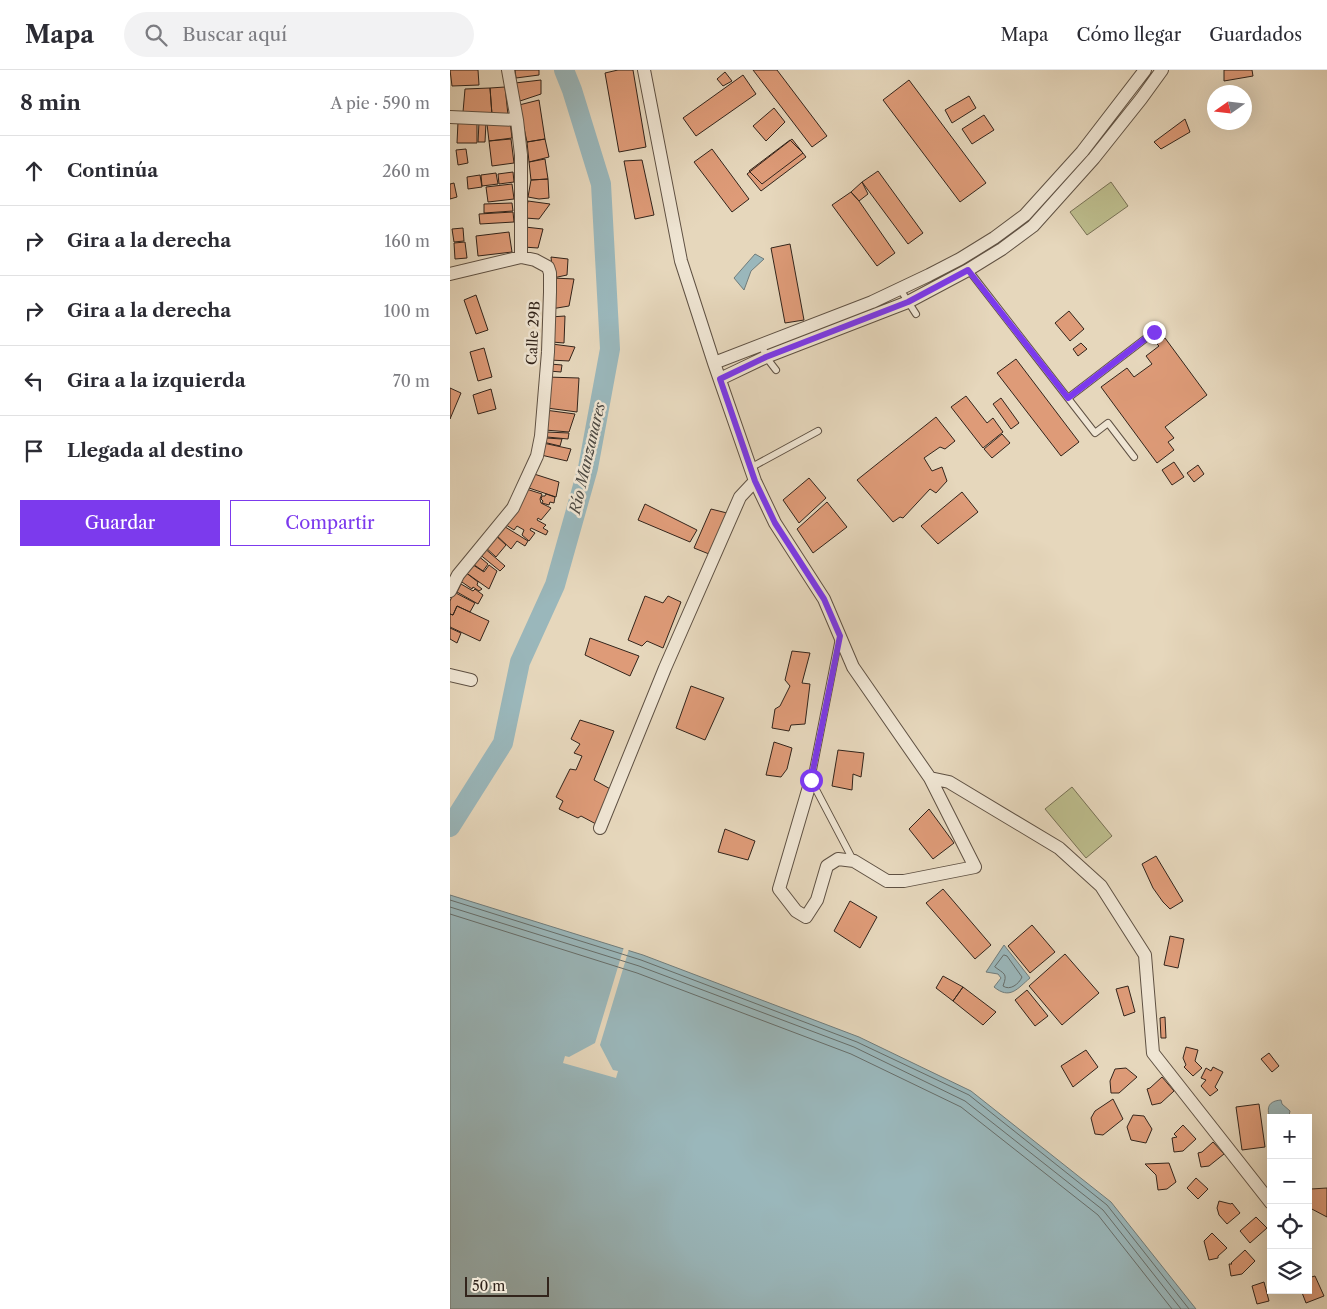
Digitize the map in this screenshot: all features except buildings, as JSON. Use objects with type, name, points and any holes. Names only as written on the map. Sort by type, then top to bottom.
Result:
[{"type":"street","points":[[450,274],[521,257],[521,155],[508,70]]},
{"type":"street","points":[[644,70],[681,261],[755,481],[775,523],[824,599],[853,667],[930,778],[975,867],[904,881],[887,881],[854,861],[838,859],[828,866],[817,900],[806,918],[796,911],[779,889],[811,780]]},
{"type":"street","points":[[720,379],[764,351],[900,289],[960,259],[994,238],[1025,215],[1075,159],[1145,70]]},
{"type":"street","points":[[714,363],[764,351],[908,302],[968,270],[1002,249],[1033,226],[1094,158],[1162,70]]},
{"type":"street","points":[[450,117],[516,120]]},
{"type":"street","points":[[994,238],[1002,249]]},
{"type":"street","name":"Calle 29B","points":[[450,591],[454,574],[513,508],[537,456],[541,436],[548,344],[550,273],[548,267],[542,263],[521,257]]},
{"type":"street","points":[[600,828],[665,668],[740,497],[755,481]]},
{"type":"street","points":[[450,675],[471,680]]},
{"type":"street","points":[[930,778],[949,782],[1059,848],[1101,886],[1145,955],[1153,1053],[1267,1198]]},
{"type":"lane","points":[[960,259],[1094,433],[1108,423],[1134,457]]},
{"type":"lane","points":[[900,289],[916,314]]},
{"type":"lane","points":[[1068,398],[1154,332]]},
{"type":"lane","points":[[764,351],[776,370]]},
{"type":"lane","points":[[750,468],[818,431]]},
{"type":"lane","points":[[840,636],[811,780],[854,861]]},
{"type":"green space","points":[[1111,182],[1128,206],[1087,235],[1070,212]]},
{"type":"green space","points":[[1072,787],[1112,836],[1086,858],[1045,809]]},
{"type":"water","points":[[755,254],[764,259],[751,271],[744,290],[734,278]]},
{"type":"water","points":[[450,895],[643,955],[859,1037],[971,1091],[1111,1202],[1196,1309],[450,1309]]},
{"type":"water","points":[[1004,945],[1030,978],[1013,992],[1009,993],[994,987],[1001,978],[998,974],[986,972]]},
{"type":"water","points":[[1281,1100],[1282,1104],[1290,1111],[1289,1114],[1269,1114],[1270,1105]]},
{"type":"pier","points":[[624,947],[629,949],[600,1045],[613,1070],[618,1071],[616,1078],[563,1063],[565,1056],[569,1057],[595,1043]]},
{"type":"waterway","name":"Río Manzanares","points":[[450,827],[503,743],[520,662],[555,585],[588,468],[610,349],[601,184],[564,70]]},
{"type":"route","points":[[811,780],[840,636],[824,599],[775,523],[755,481],[720,379],[766,357],[908,302],[968,270],[1068,398],[1154,332]]}]
